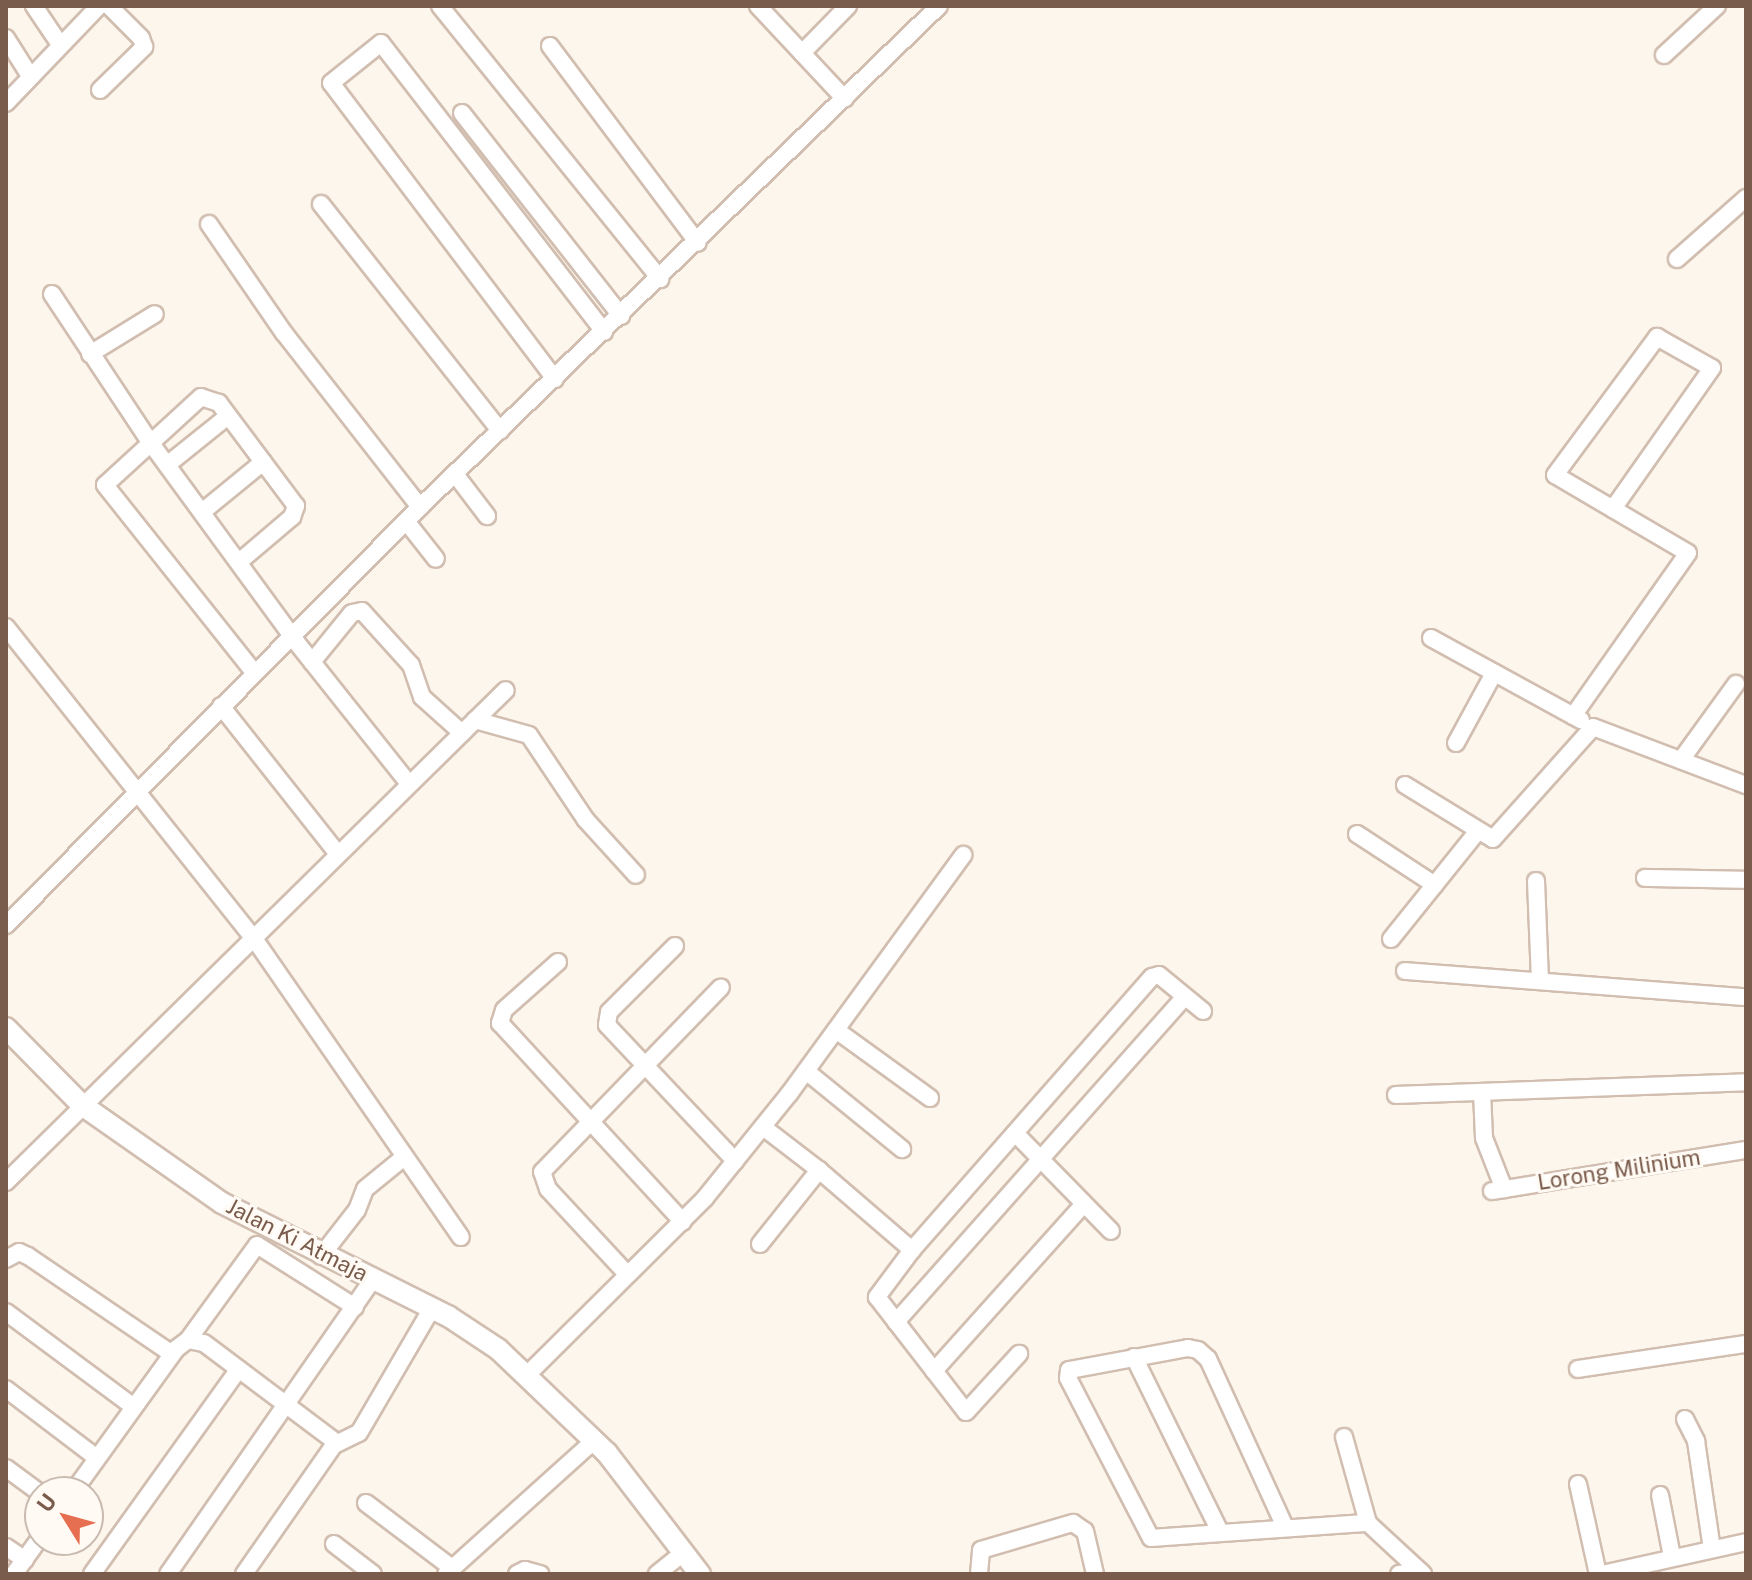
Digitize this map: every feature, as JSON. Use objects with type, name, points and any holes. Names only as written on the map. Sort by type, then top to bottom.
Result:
[{"type":"street","points":[[34,6],[59,43]]},
{"type":"street","points":[[6,103],[59,43],[99,6]]},
{"type":"street","points":[[100,90],[144,47],[141,38],[109,6]]},
{"type":"street","points":[[440,6],[660,279]]},
{"type":"street","points":[[802,53],[848,6]]},
{"type":"street","points":[[302,648],[410,524],[420,507],[457,478],[500,431],[698,243],[939,6]]},
{"type":"street","points":[[1664,55],[1717,6]]},
{"type":"street","points":[[760,7],[845,99]]},
{"type":"street","points":[[6,38],[30,76]]},
{"type":"street","points":[[555,379],[331,83],[381,43],[604,332]]},
{"type":"street","points":[[550,46],[698,243]]},
{"type":"street","points":[[462,113],[621,316]]},
{"type":"street","points":[[1677,259],[1746,198]]},
{"type":"street","points":[[321,204],[500,431]]},
{"type":"street","points":[[209,224],[284,333],[420,507]]},
{"type":"street","points":[[52,294],[150,442],[302,648],[409,784]]},
{"type":"street","points":[[90,354],[155,314]]},
{"type":"street","points":[[1573,716],[1688,553],[1555,475],[1657,337],[1712,368],[1613,509]]},
{"type":"street","points":[[239,562],[292,517],[296,506],[219,403],[201,397],[108,478],[106,489],[254,672]]},
{"type":"street","points":[[167,465],[228,416]]},
{"type":"street","points":[[202,512],[263,462]]},
{"type":"street","points":[[457,478],[482,510]]},
{"type":"street","points":[[410,524],[433,554]]},
{"type":"street","points":[[6,925],[141,800],[254,672],[302,648],[352,613],[362,611],[411,665],[422,697],[462,733]]},
{"type":"street","points":[[6,627],[253,937],[403,1158],[461,1237]]},
{"type":"street","points":[[1431,638],[1593,727],[1746,785]]},
{"type":"street","points":[[1456,743],[1494,673]]},
{"type":"street","points":[[1681,760],[1736,684]]},
{"type":"street","points":[[6,1182],[506,690]]},
{"type":"street","points":[[223,709],[338,854]]},
{"type":"street","points":[[475,720],[529,735],[586,820],[636,875]]},
{"type":"street","points":[[1405,785],[1490,840],[1498,835],[1593,727]]},
{"type":"street","points":[[1391,939],[1477,832]]},
{"type":"street","points":[[1357,834],[1435,885]]},
{"type":"street","points":[[527,1375],[683,1222],[735,1161],[806,1071],[963,855]]},
{"type":"street","points":[[1645,878],[1746,880]]},
{"type":"street","points":[[1536,881],[1540,981]]},
{"type":"street","points":[[675,946],[607,1016],[610,1029],[735,1161]]},
{"type":"street","points":[[558,962],[504,1010],[500,1023],[592,1118],[683,1222]]},
{"type":"street","points":[[1405,971],[1746,997]]},
{"type":"street","points":[[1019,1354],[966,1412],[877,1297],[912,1250],[1152,977],[1159,975],[1203,1011]]},
{"type":"street","points":[[627,1274],[542,1178],[545,1167],[721,987]]},
{"type":"street","points":[[896,1322],[1185,997]]},
{"type":"street","name":"Jalan Ki Atmaja","points":[[6,1028],[82,1105],[222,1203],[321,1256],[471,1329],[527,1375],[595,1440],[700,1574]]},
{"type":"street","points":[[836,1030],[930,1098]]},
{"type":"street","points":[[806,1071],[902,1149]]},
{"type":"street","points":[[1396,1095],[1746,1082]]},
{"type":"street","name":"Lorong Milinium","points":[[1482,1092],[1484,1138],[1498,1190],[1746,1150]]},
{"type":"street","points":[[763,1127],[819,1170],[912,1250]]},
{"type":"street","points":[[1015,1133],[1111,1231]]},
{"type":"street","points":[[321,1256],[357,1210],[365,1189],[403,1158]]},
{"type":"street","points":[[760,1244],[819,1170]]},
{"type":"street","points":[[934,1371],[1084,1204]]},
{"type":"street","points":[[84,1476],[172,1354],[188,1340],[257,1245],[355,1307]]},
{"type":"street","points":[[6,1259],[19,1252],[28,1256],[172,1354]]},
{"type":"street","points":[[168,1574],[288,1406],[373,1279]]},
{"type":"street","points":[[244,1574],[336,1444],[359,1433],[432,1308]]},
{"type":"street","points":[[6,1312],[134,1407]]},
{"type":"street","points":[[188,1340],[204,1343],[336,1444]]},
{"type":"street","points":[[1578,1369],[1746,1344]]},
{"type":"street","points":[[1285,1527],[1208,1359],[1188,1348],[1073,1367],[1068,1378],[1147,1535],[1156,1540],[1220,1532],[1368,1523]]},
{"type":"street","points":[[1134,1357],[1220,1532]]},
{"type":"street","points":[[92,1574],[239,1369]]},
{"type":"street","points":[[6,1389],[97,1458]]},
{"type":"street","points":[[1685,1419],[1696,1441],[1712,1549]]},
{"type":"street","points":[[1344,1437],[1368,1523],[1421,1572]]},
{"type":"street","points":[[366,1503],[449,1571],[595,1440]]},
{"type":"street","points":[[6,1468],[24,1481]]},
{"type":"street","points":[[1578,1484],[1600,1574],[1746,1542]]},
{"type":"street","points":[[1660,1495],[1672,1557]]},
{"type":"street","points":[[979,1574],[981,1550],[1073,1523],[1085,1531],[1095,1574]]},
{"type":"street","points":[[334,1544],[373,1574]]},
{"type":"street","points":[[6,1547],[20,1567]]},
{"type":"street","points":[[657,1574],[684,1552]]},
{"type":"street","points":[[517,1574],[525,1570],[540,1574]]},
{"type":"street","points":[[1399,1574],[1421,1572]]}]
